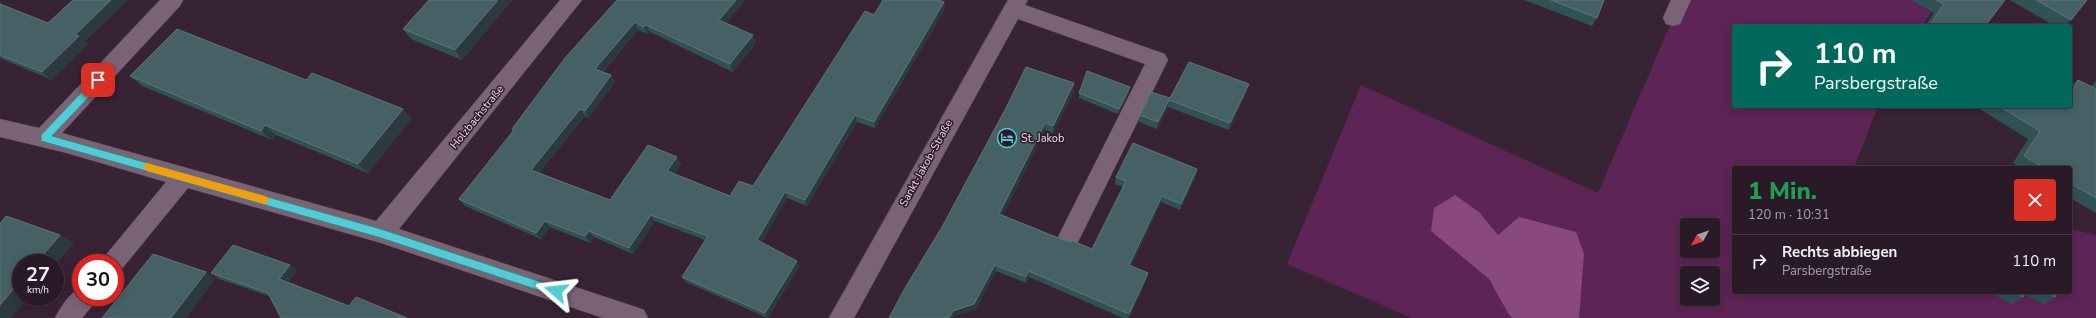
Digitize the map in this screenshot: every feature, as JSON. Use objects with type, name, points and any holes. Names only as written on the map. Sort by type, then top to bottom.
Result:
[{"type":"street","points":[[44,138],[173,0]]},
{"type":"street","name":"Holzbachstraße","points":[[381,233],[572,0]]},
{"type":"street","points":[[1673,18],[1681,0]]},
{"type":"street","name":"Sankt-Jakob-Straße","points":[[841,318],[1015,4],[1158,60],[1069,237]]},
{"type":"street","points":[[0,128],[44,138],[381,233],[636,318]]},
{"type":"street","points":[[120,254],[184,177]]},
{"type":"street","points":[[67,318],[77,306]]},
{"type":"shaded area","points":[[1681,0],[1911,0],[1932,12],[1923,24],[1732,24],[1732,108],[1877,108],[1855,166],[1732,166],[1732,294],[2072,294],[2072,229],[2096,235],[2096,318],[1412,318],[1287,264],[1361,85],[1598,193]]},
{"type":"shaded area","points":[[1455,195],[1479,212],[1498,235],[1519,217],[1576,232],[1584,254],[1579,318],[1512,318],[1489,279],[1431,231],[1434,208]]},
{"type":"building","points":[[73,0],[111,0],[75,35],[79,36],[42,72],[0,55],[0,4],[48,23]]},
{"type":"building","points":[[429,0],[498,0],[455,50],[403,29]]},
{"type":"building","points":[[617,0],[736,0],[719,20],[753,35],[730,64],[646,25],[644,27],[635,22],[595,69],[611,75],[585,111],[580,109],[531,170],[610,200],[648,145],[677,157],[667,171],[730,196],[739,181],[753,186],[865,11],[874,15],[883,0],[939,0],[944,2],[874,122],[855,115],[805,200],[785,192],[757,240],[797,261],[765,313],[682,277],[708,236],[651,215],[629,248],[589,231],[585,236],[545,221],[536,233],[459,199],[514,130],[512,129],[565,58]]},
{"type":"building","points":[[1551,0],[1604,0],[1597,18]]},
{"type":"building","points":[[1936,0],[2005,0],[1987,24],[1930,24],[1944,4]]},
{"type":"building","points":[[2036,0],[2087,0],[2071,20]]},
{"type":"building","points":[[177,29],[306,80],[312,73],[403,109],[358,164],[265,125],[261,131],[130,76]]},
{"type":"building","points":[[1189,62],[1249,84],[1230,123],[1169,100],[1158,122],[1140,115],[1151,92],[1170,98]]},
{"type":"building","points":[[1026,67],[1074,83],[1053,126],[1045,123],[999,214],[1061,239],[1069,242],[1073,241],[1092,249],[1126,181],[1116,177],[1133,143],[1197,169],[1181,204],[1162,196],[1129,265],[1148,273],[1129,314],[1029,271],[1026,277],[995,265],[974,304],[953,311],[949,318],[889,318],[905,288],[942,227],[1006,108]]},
{"type":"building","points":[[1087,71],[1130,87],[1119,109],[1079,93]]},
{"type":"building","points":[[2078,80],[2096,89],[2096,198],[2072,184],[2072,166],[2042,166],[2024,156],[2040,131],[2002,108],[2072,108],[2072,88],[2074,89]]},
{"type":"building","points":[[6,216],[60,235],[44,254],[12,254],[12,291],[0,305],[0,224]]},
{"type":"building","points":[[233,245],[290,265],[279,279],[349,306],[356,297],[407,318],[281,318],[268,293],[211,273]]},
{"type":"building","points":[[153,254],[206,272],[171,318],[102,318],[112,306],[124,306],[124,290]]},
{"type":"building","points":[[2016,294],[2024,294],[2023,297]]},
{"type":"building","points":[[2048,294],[2056,294],[2055,297]]},
{"type":"slow traffic","points":[[147,167],[265,200]]},
{"type":"place","name":"St. Jakob","points":[[1007,138]]},
{"type":"route","points":[[98,80],[44,138],[381,233],[556,291]]}]
